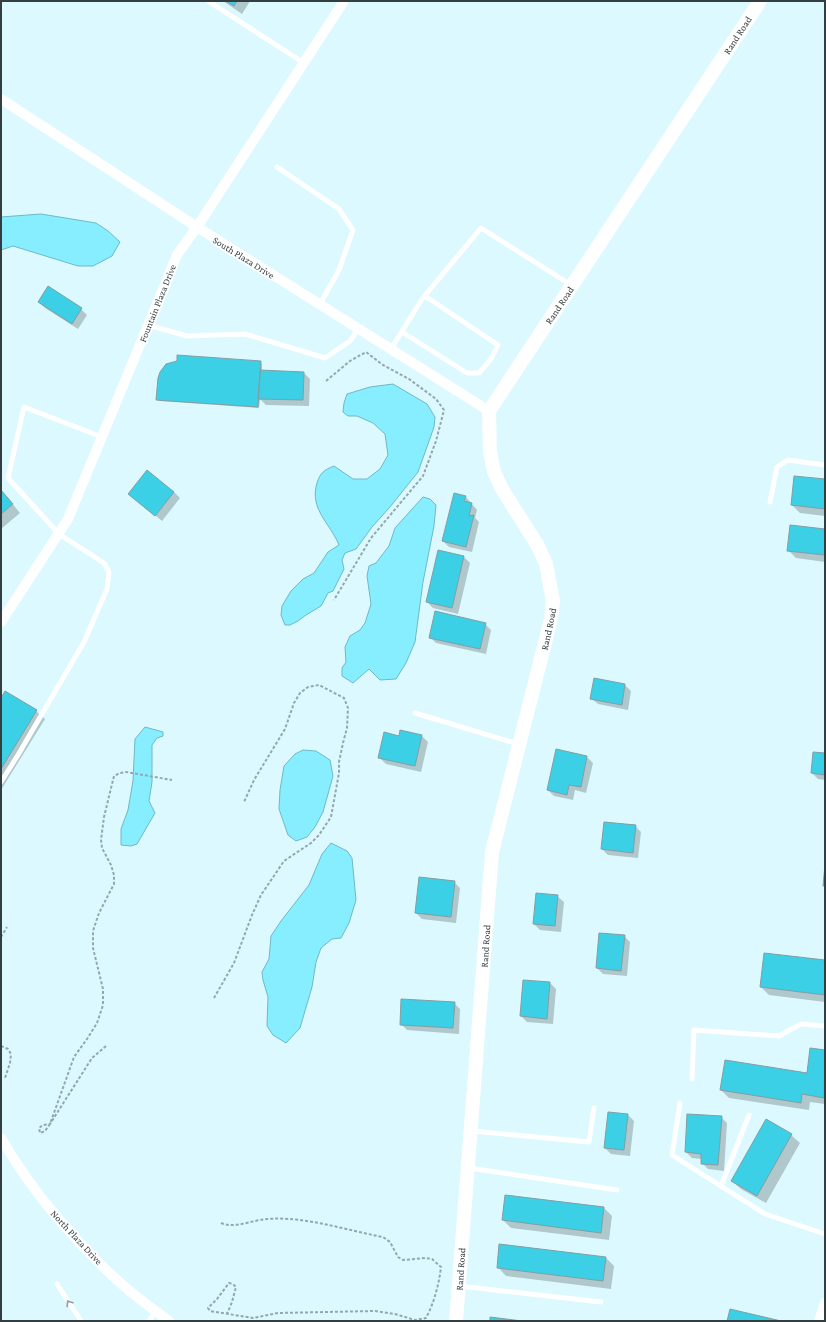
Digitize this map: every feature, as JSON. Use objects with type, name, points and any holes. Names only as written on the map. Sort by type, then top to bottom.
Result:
[{"type":"street","name":"Fountain Plaza Drive","points":[[1,622],[68,519],[176,255],[197,227],[344,1]]},
{"type":"street","name":"Rand Road","points":[[456,1321],[492,852],[551,619],[553,601],[546,564],[538,546],[502,490],[494,472],[490,451],[489,411],[760,1]]},
{"type":"street","name":"South Plaza Drive","points":[[1,99],[197,227],[489,411]]},
{"type":"street","name":"North Plaza Drive","points":[[1,1138],[50,1209],[91,1254],[125,1287],[168,1321]]},
{"type":"street","points":[[819,1321],[825,1303]]},
{"type":"lane","points":[[208,1],[304,63]]},
{"type":"lane","points":[[277,167],[339,209],[353,230],[339,270],[320,304]]},
{"type":"lane","points":[[391,349],[425,296],[481,228],[572,286]]},
{"type":"lane","points":[[402,332],[467,373],[479,373],[491,359],[498,345],[425,296]]},
{"type":"lane","points":[[148,324],[187,336],[245,334],[325,358],[350,341],[358,329]]},
{"type":"lane","points":[[1,782],[18,756],[84,642],[107,589],[109,572],[104,563],[59,534],[8,478],[24,407],[102,437]]},
{"type":"lane","points":[[770,502],[777,467],[788,460],[825,465]]},
{"type":"lane","points":[[415,713],[519,745]]},
{"type":"lane","points":[[692,1079],[694,1030],[780,1036],[801,1024],[825,1026]]},
{"type":"lane","points":[[680,1103],[672,1155],[766,1214],[825,1234]]},
{"type":"lane","points":[[471,1130],[589,1142],[594,1108]]},
{"type":"lane","points":[[721,1186],[749,1115]]},
{"type":"lane","points":[[468,1168],[617,1190]]},
{"type":"lane","points":[[57,1284],[81,1321]]},
{"type":"lane","points":[[458,1286],[601,1302]]},
{"type":"lane","points":[[149,1321],[156,1311]]},
{"type":"path","points":[[326,381],[350,361],[366,352],[383,365],[410,379],[436,399],[444,410],[436,441],[423,476],[371,538],[334,600]]},
{"type":"path","points":[[214,998],[234,963],[261,895],[284,861],[311,843],[331,817],[343,743],[347,728],[348,708],[344,698],[318,686],[308,687],[300,693],[294,703],[285,729],[254,780],[244,802]]},
{"type":"path","points":[[50,1124],[74,1057],[96,1023],[103,1005],[102,989],[93,948],[93,931],[99,913],[114,884],[114,875],[101,840],[104,817],[114,776],[120,773],[132,773],[172,780]]},
{"type":"path","points":[[1,937],[7,927]]},
{"type":"path","points":[[1,1046],[8,1049],[11,1054],[10,1063],[4,1078]]},
{"type":"path","points":[[50,1124],[43,1125],[39,1128],[40,1133],[46,1132],[92,1058],[106,1046]]},
{"type":"path","points":[[221,1223],[227,1226],[278,1218],[307,1221],[383,1237],[390,1242],[398,1257],[403,1260],[426,1258],[432,1259],[441,1267],[431,1308],[426,1318],[415,1320],[395,1314],[375,1311],[341,1313],[278,1312],[252,1318],[227,1314],[210,1311],[208,1308],[229,1283],[236,1287],[227,1314]]},
{"type":"water","points":[[41,214],[96,223],[120,242],[112,256],[93,266],[78,266],[13,246],[1,250],[1,217]]},
{"type":"water","points":[[393,384],[427,404],[435,417],[434,427],[418,472],[372,527],[356,549],[345,553],[342,560],[344,569],[333,591],[328,593],[321,606],[298,621],[290,625],[285,625],[281,615],[282,606],[291,591],[303,579],[314,573],[328,552],[339,545],[322,516],[316,501],[315,492],[321,474],[325,470],[334,466],[353,479],[367,479],[380,469],[388,455],[385,434],[373,423],[357,416],[348,416],[343,412],[347,394],[370,387]]},
{"type":"water","points":[[423,497],[430,499],[436,505],[434,526],[423,582],[415,642],[406,663],[396,679],[380,680],[369,669],[353,683],[342,676],[342,668],[346,662],[345,647],[350,636],[360,630],[365,623],[371,604],[367,576],[369,566],[376,563],[389,546],[395,528]]},
{"type":"water","points":[[145,727],[163,732],[163,736],[157,738],[152,745],[152,782],[149,801],[155,813],[137,844],[131,846],[121,845],[121,829],[128,810],[133,781],[135,739]]},
{"type":"water","points":[[303,750],[316,751],[330,760],[333,776],[323,812],[315,827],[307,837],[296,841],[288,835],[279,809],[280,790],[284,766],[295,754]]},
{"type":"water","points":[[331,843],[347,851],[352,858],[356,900],[349,923],[341,938],[332,939],[321,948],[316,962],[312,987],[300,1028],[286,1043],[273,1035],[267,1026],[268,997],[262,972],[269,959],[271,936],[309,885],[322,854]]},
{"type":"building","points":[[226,1],[237,1],[234,6]]},
{"type":"building","points":[[48,286],[82,308],[72,324],[38,302]]},
{"type":"building","points":[[177,355],[261,361],[258,407],[156,400],[160,372],[166,364],[177,361]]},
{"type":"building","points":[[260,370],[304,372],[303,400],[258,399]]},
{"type":"building","points":[[147,470],[174,492],[155,516],[128,494]]},
{"type":"building","points":[[794,476],[825,479],[825,509],[791,505]]},
{"type":"building","points":[[1,490],[13,504],[1,514]]},
{"type":"building","points":[[454,493],[466,496],[464,501],[472,503],[469,516],[474,515],[466,547],[442,541]]},
{"type":"building","points":[[790,525],[825,529],[825,555],[787,551]]},
{"type":"building","points":[[438,550],[464,556],[452,608],[426,602]]},
{"type":"building","points":[[435,611],[486,623],[480,649],[429,638]]},
{"type":"building","points":[[594,678],[625,684],[622,705],[590,699]]},
{"type":"building","points":[[5,691],[37,710],[1,769],[1,698]]},
{"type":"building","points":[[400,730],[422,735],[415,766],[378,758],[384,732],[399,736]]},
{"type":"building","points":[[556,749],[587,756],[581,787],[569,785],[567,795],[547,790]]},
{"type":"building","points":[[813,752],[825,753],[825,775],[811,773]]},
{"type":"building","points":[[604,822],[636,825],[633,853],[601,849]]},
{"type":"building","points":[[825,865],[825,886],[823,886]]},
{"type":"building","points":[[419,877],[455,881],[451,917],[415,913]]},
{"type":"building","points":[[536,893],[558,895],[555,926],[533,924]]},
{"type":"building","points":[[599,933],[625,935],[621,971],[596,968]]},
{"type":"building","points":[[764,953],[825,960],[825,995],[760,987]]},
{"type":"building","points":[[523,980],[550,982],[547,1019],[520,1016]]},
{"type":"building","points":[[401,999],[455,1002],[453,1028],[400,1025]]},
{"type":"building","points":[[810,1048],[825,1050],[824,1098],[802,1094],[801,1103],[720,1090],[725,1060],[807,1073]]},
{"type":"building","points":[[608,1112],[628,1114],[624,1150],[604,1148]]},
{"type":"building","points":[[687,1114],[722,1116],[718,1165],[701,1164],[701,1154],[685,1152]]},
{"type":"building","points":[[766,1119],[792,1134],[757,1196],[731,1181]]},
{"type":"building","points":[[505,1195],[604,1207],[601,1233],[502,1220]]},
{"type":"building","points":[[499,1244],[606,1257],[603,1281],[497,1268]]},
{"type":"building","points":[[730,1309],[781,1321],[727,1321]]},
{"type":"building","points":[[490,1317],[522,1321],[490,1321]]}]
